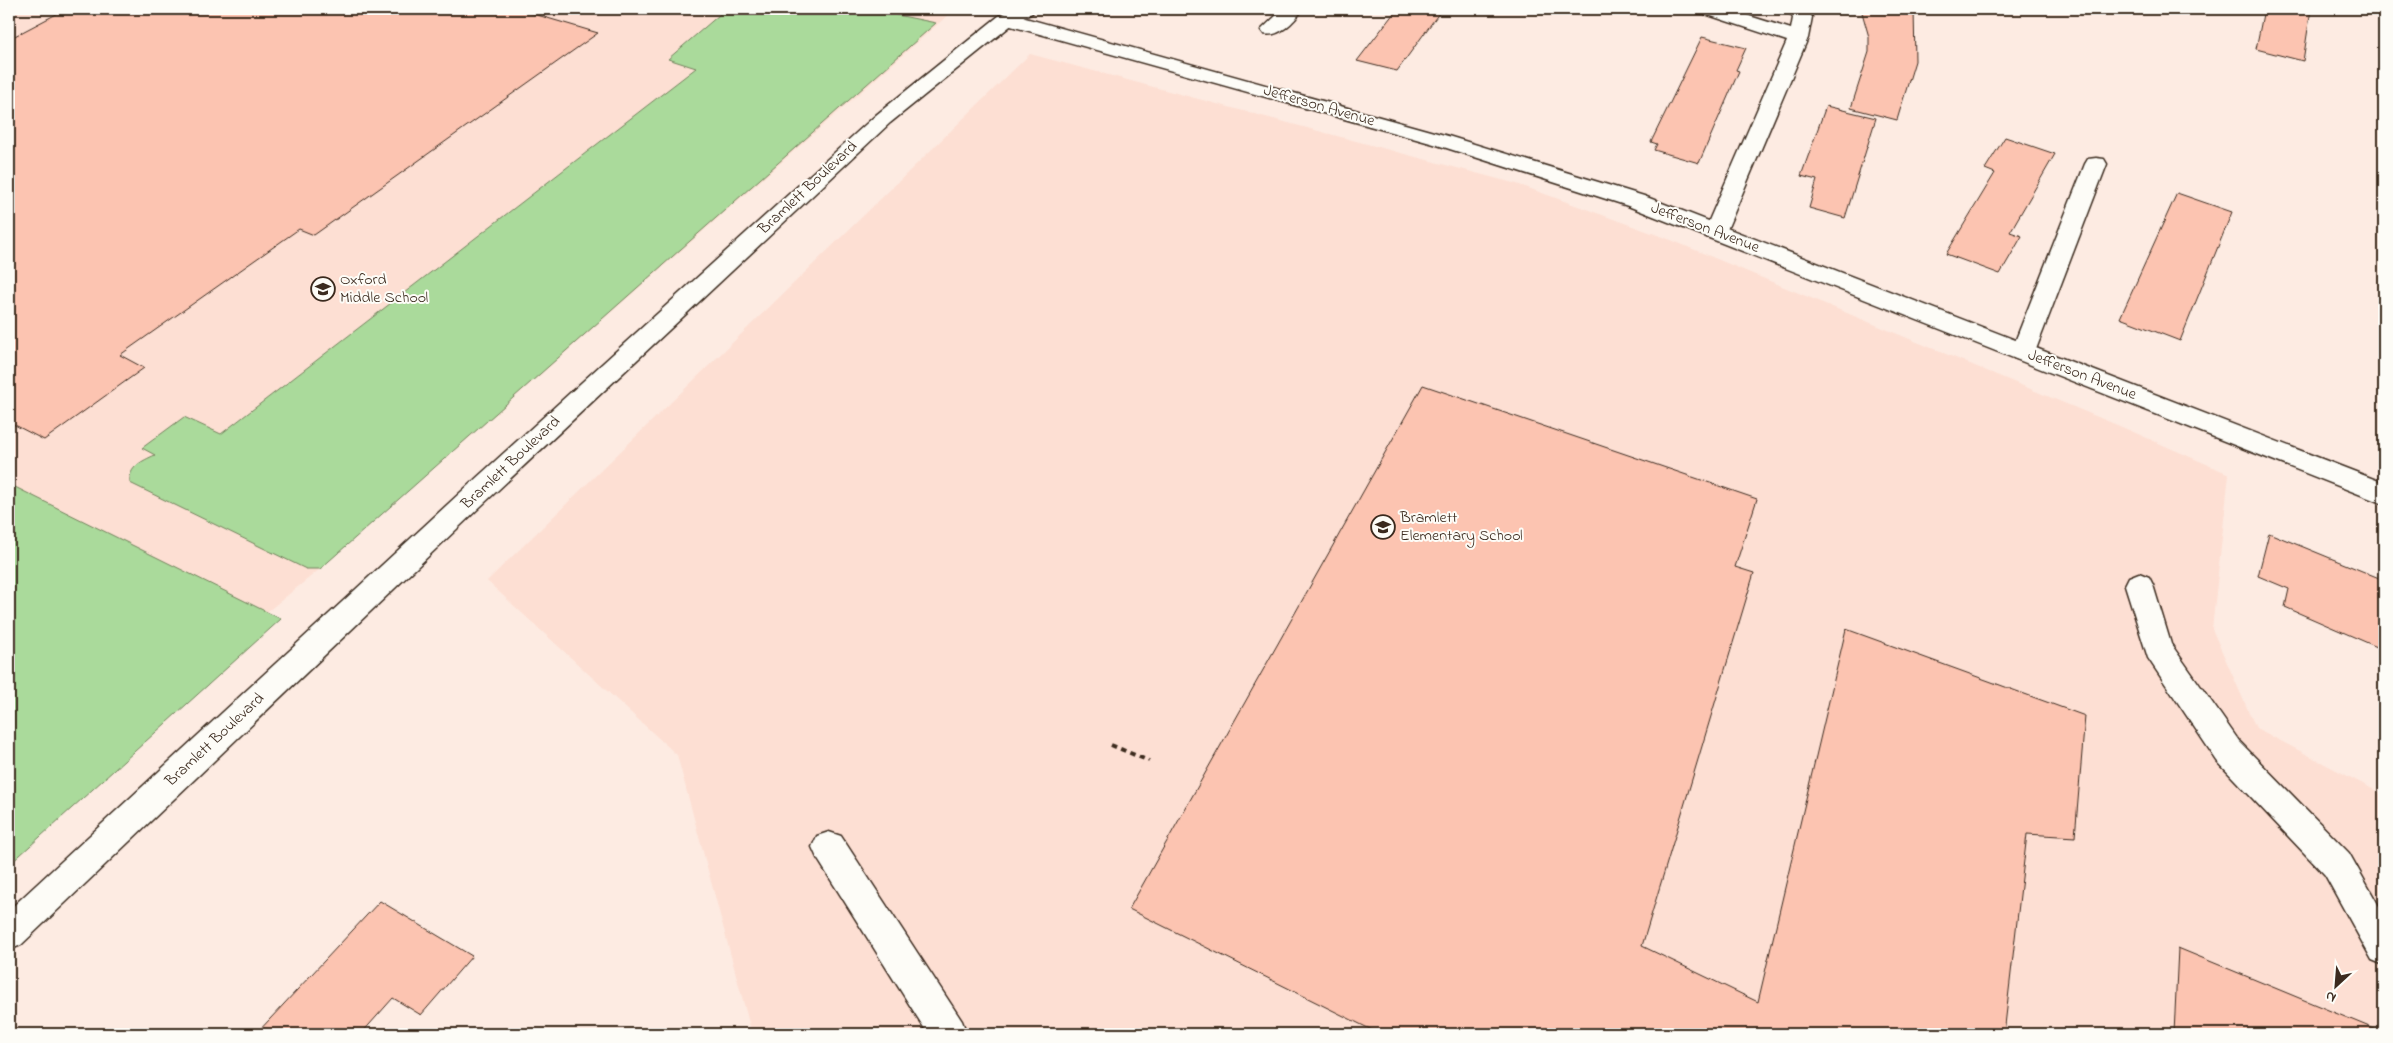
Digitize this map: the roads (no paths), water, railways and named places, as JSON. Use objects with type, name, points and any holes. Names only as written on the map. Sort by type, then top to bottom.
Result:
[{"type":"street","points":[[1271,30],[1294,9]]},
{"type":"street","points":[[1709,9],[1798,38]]},
{"type":"street","points":[[1715,232],[1798,38],[1804,17],[1796,9]]},
{"type":"street","name":"Jefferson Avenue","points":[[1016,14],[1441,140],[1636,201],[2384,494]]},
{"type":"street","name":"Bramlett Boulevard","points":[[9,933],[464,506],[883,119],[1016,14]]},
{"type":"street","points":[[2023,352],[2096,164]]},
{"type":"street","points":[[2139,585],[2158,648],[2163,656],[2228,751],[2337,864],[2384,948]]},
{"type":"street","points":[[829,847],[949,1034]]},
{"type":"place","name":"Oxford Middle School","points":[[323,289]]},
{"type":"place","name":"Bramlett Elementary School","points":[[1383,527]]}]
